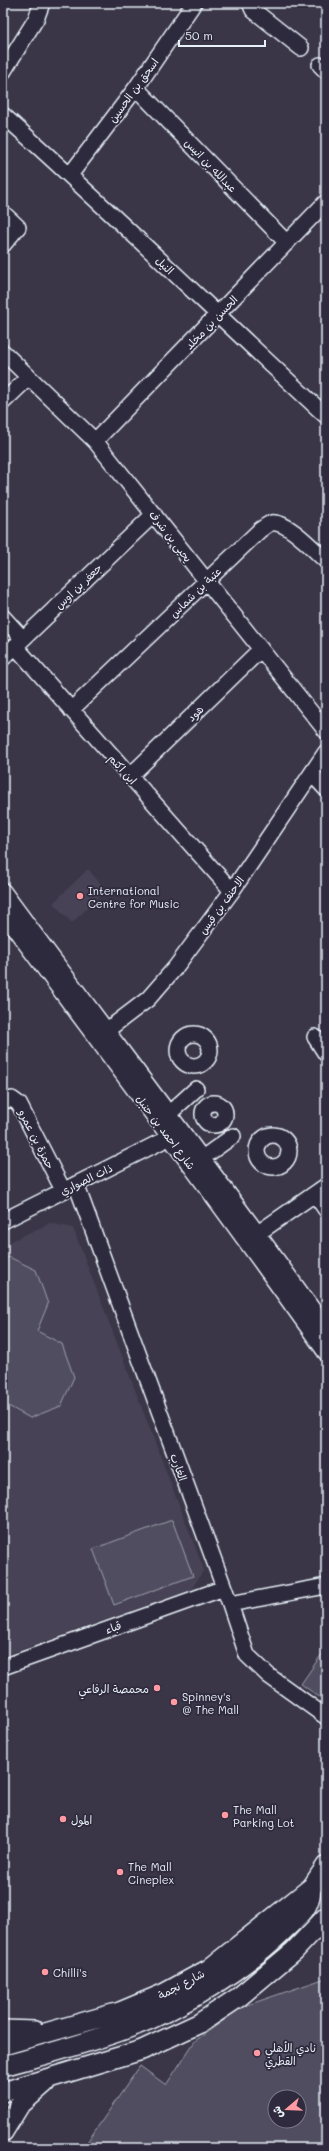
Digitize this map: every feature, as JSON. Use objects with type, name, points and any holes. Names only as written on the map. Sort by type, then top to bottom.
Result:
[{"type":"main road","name":"شارع نجمة","points":[[3,2045],[120,2012],[163,1994],[209,1969],[312,1887],[326,1866]]},
{"type":"main road","points":[[3,2066],[61,2050],[132,2027],[218,1983],[263,1950],[310,1904],[312,1887]]},
{"type":"main road","points":[[3,2092],[142,2050],[200,2023],[239,1996],[294,1951],[326,1917]]},
{"type":"main road","points":[[3,2030],[58,2030]]},
{"type":"main road","points":[[3,2132],[19,2106],[52,2078]]},
{"type":"street","points":[[3,72],[36,19],[42,3]]},
{"type":"street","name":"اسحق بن الحسين","points":[[70,175],[136,88],[194,3]]},
{"type":"street","points":[[250,3],[253,10],[301,48]]},
{"type":"street","name":"عبدالله بن انيس","points":[[136,88],[287,243]]},
{"type":"street","name":"النيل","points":[[3,115],[70,175],[326,416]]},
{"type":"street","name":"الحسن بن مخلد","points":[[94,441],[326,202]]},
{"type":"street","points":[[3,214],[18,227],[3,245]]},
{"type":"street","name":"يحيى بن شرف","points":[[3,352],[94,441],[154,514],[326,731]]},
{"type":"street","points":[[3,402],[29,377]]},
{"type":"street","name":"جعفر بن اوس","points":[[3,658],[154,514]]},
{"type":"street","name":"عتبة بن شماس","points":[[71,710],[260,530],[271,523],[280,524],[291,530],[326,561]]},
{"type":"street","name":"ابن اكثم","points":[[3,617],[19,642],[71,710],[232,891]]},
{"type":"street","name":"هود","points":[[130,776],[261,649]]},
{"type":"street","name":"الاحنف بن قيس","points":[[100,1036],[148,999],[162,984],[232,891],[326,752]]},
{"type":"street","points":[[312,774],[326,789]]},
{"type":"street","name":"شارع احمد بن حنبل","points":[[3,891],[100,1036]]},
{"type":"street","name":"شارع احمد بن حنبل","points":[[3,913],[164,1118],[252,1237],[326,1328]]},
{"type":"street","points":[[315,1037],[326,1054]]},
{"type":"street","points":[[192,1067],[196,1089],[209,1104],[217,1103],[223,1108],[225,1115],[221,1122],[233,1136],[257,1148]]},
{"type":"street","points":[[164,1118],[196,1089]]},
{"type":"street","name":"حمزة بن عمرو","points":[[3,1101],[12,1099],[19,1104],[69,1187]]},
{"type":"street","name":"شارع احمد بن حنبل","points":[[164,1118],[170,1137],[197,1162]]},
{"type":"street","points":[[197,1162],[233,1136]]},
{"type":"street","name":"ذات الصواري","points":[[3,1221],[170,1137]]},
{"type":"street","name":"الغارب","points":[[69,1187],[224,1588],[247,1656],[269,1676],[326,1717]]},
{"type":"street","points":[[252,1237],[320,1190],[326,1210]]},
{"type":"street","name":"شارع احمد بن حنبل","points":[[252,1237],[326,1353]]},
{"type":"street","points":[[230,1604],[326,1586]]},
{"type":"street","name":"قباء","points":[[3,1667],[224,1588]]},
{"type":"shaded area","name":"International Centre for Music","points":[[88,869],[106,890],[72,923],[53,903]]},
{"type":"shaded area","points":[[50,1223],[73,1228],[204,1570],[191,1590],[3,1656],[3,1245]]},
{"type":"shaded area","points":[[9,1257],[36,1270],[48,1304],[37,1331],[62,1344],[74,1377],[61,1406],[30,1418],[3,1403],[3,1259]]},
{"type":"shaded area","points":[[172,1520],[193,1576],[114,1605],[93,1549]]},
{"type":"shaded area","points":[[326,1648],[326,1700],[325,1701],[301,1684]]},
{"type":"shaded area","name":"نادي الأهلي القطري","points":[[326,1978],[326,2148],[83,2148],[140,2066],[166,2085],[195,2041],[242,2007]]},
{"type":"place","name":"International Centre for Music","points":[[80,896]]},
{"type":"place","name":"محمصة الرفاعي","points":[[157,1688]]},
{"type":"place","name":"Spinney's @ The Mall","points":[[174,1702]]},
{"type":"place","name":"The Mall Parking Lot","points":[[225,1815]]},
{"type":"place","name":"المول","points":[[63,1819]]},
{"type":"place","name":"The Mall Cineplex","points":[[120,1872]]},
{"type":"place","name":"Chilli's","points":[[45,1972]]},
{"type":"place","name":"نادي الأهلي القطري","points":[[257,2053]]}]
